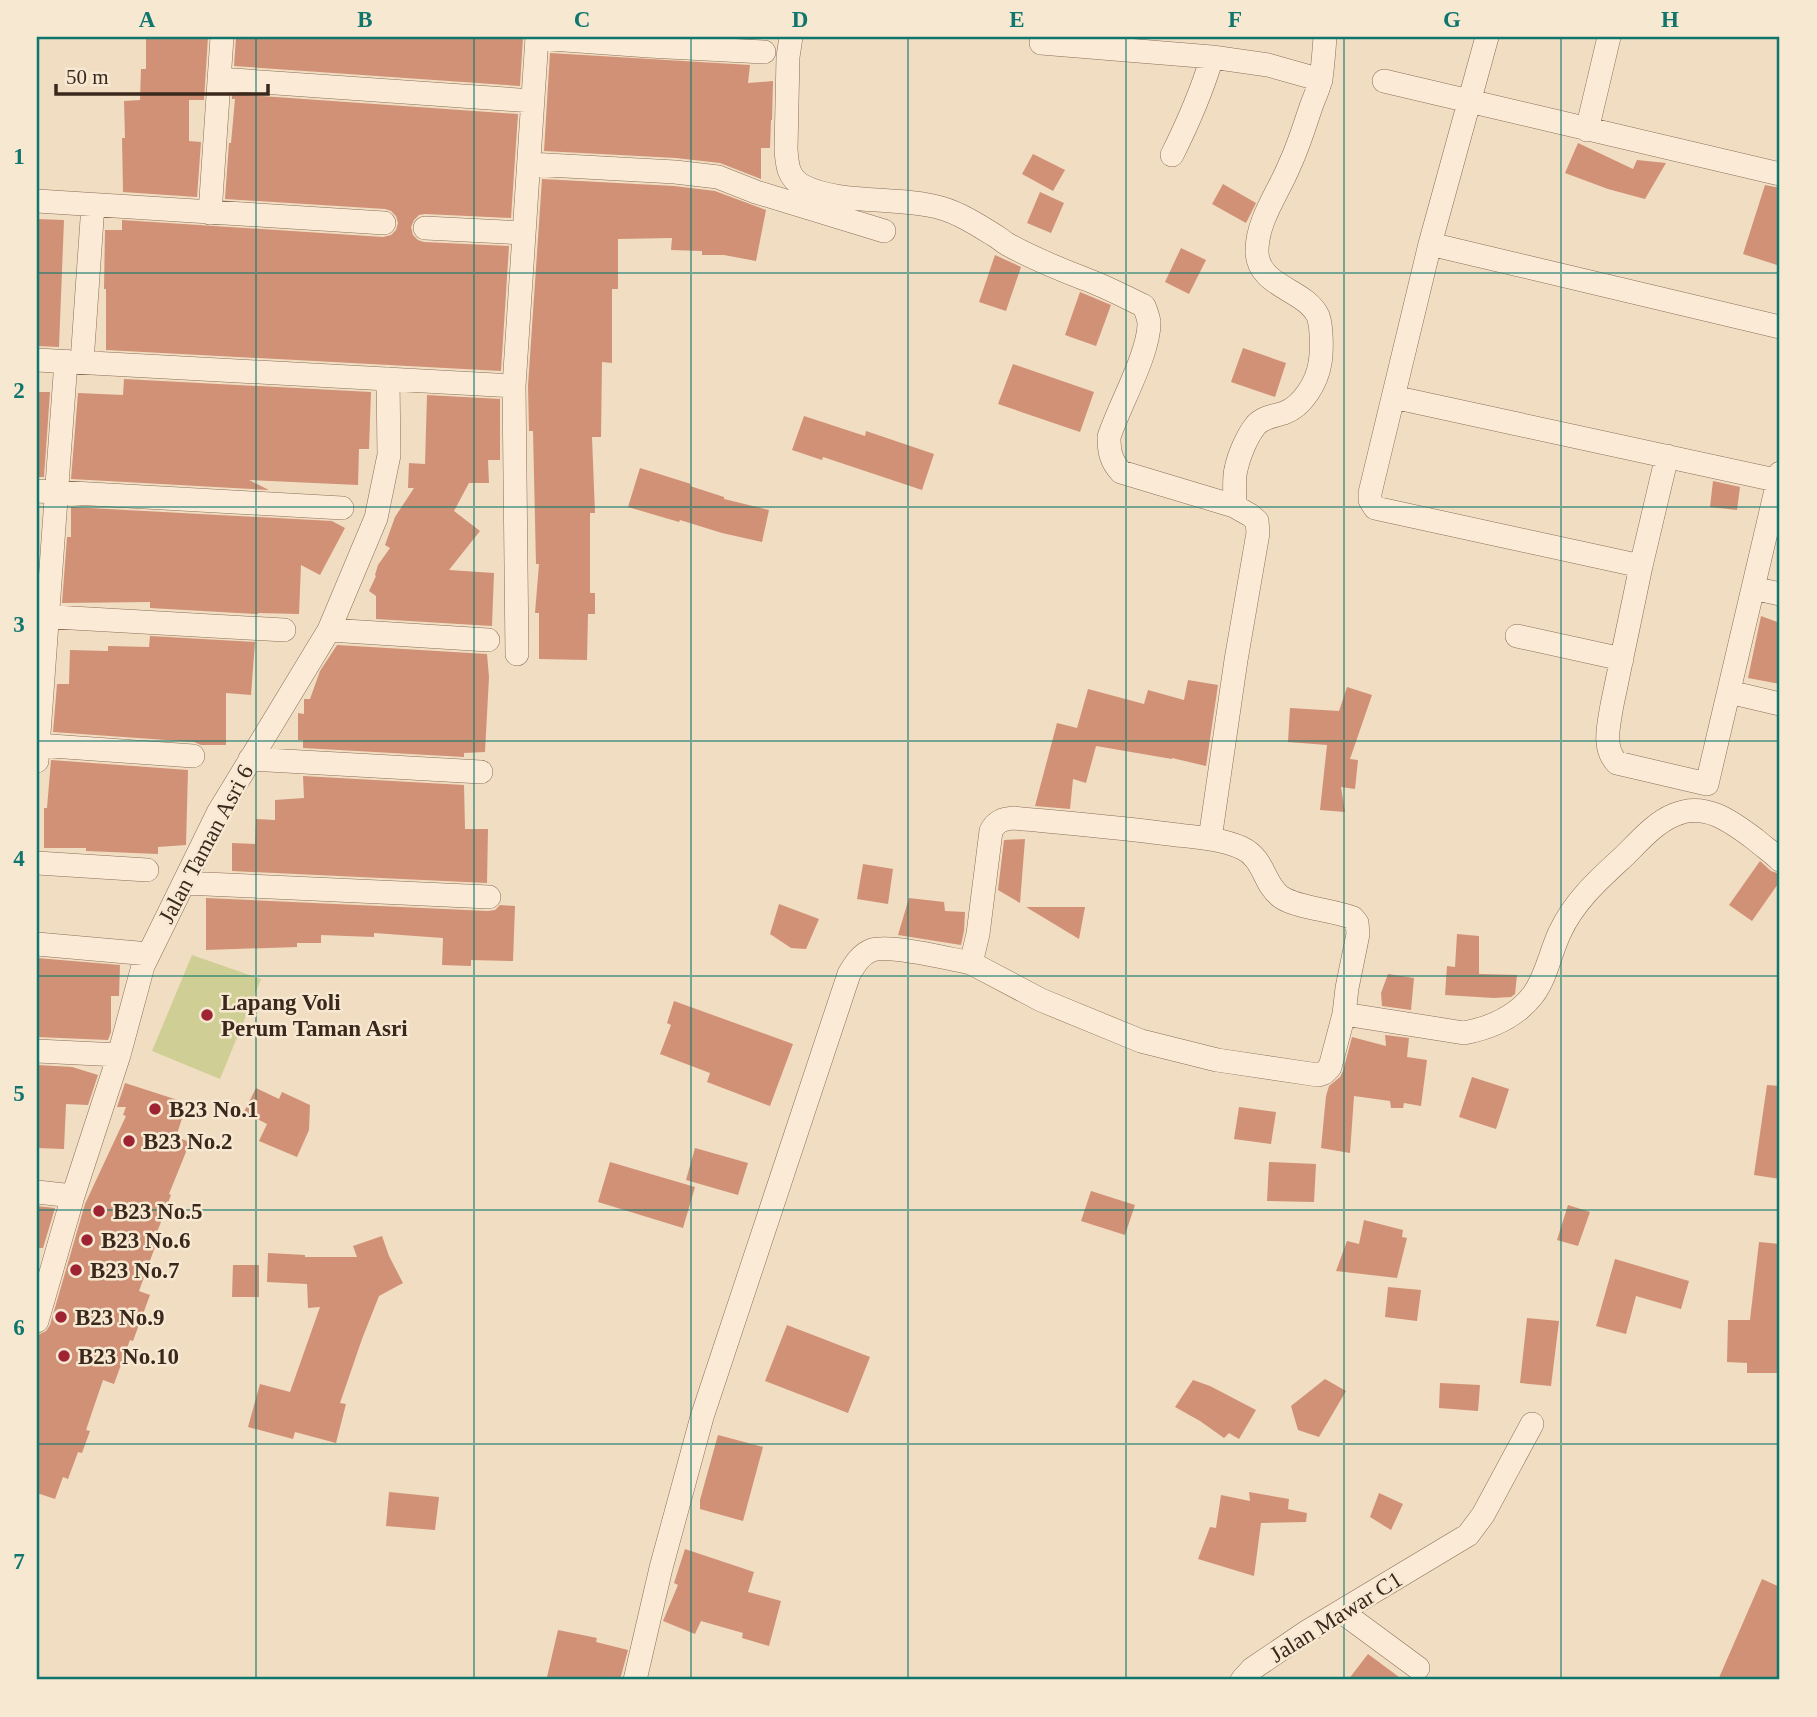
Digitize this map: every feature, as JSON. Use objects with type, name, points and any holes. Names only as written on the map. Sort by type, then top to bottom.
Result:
[{"type":"street","points":[[210,213],[222,37]]},
{"type":"street","points":[[517,654],[514,386],[537,37],[764,52]]},
{"type":"street","points":[[791,37],[788,57],[786,149],[787,164],[795,181],[826,193],[944,209],[1006,244],[1144,306],[1149,319],[1141,359],[1109,437],[1109,451],[1113,463],[1121,472],[1234,506],[1257,521],[1259,527],[1210,839]]},
{"type":"street","points":[[1234,506],[1235,470],[1256,424],[1297,406],[1307,394],[1320,365],[1321,334],[1318,317],[1306,300],[1286,290],[1269,276],[1257,256],[1267,212],[1291,164],[1321,80],[1325,37]]},
{"type":"street","points":[[1487,37],[1430,244],[1370,500],[1375,508],[1641,566]]},
{"type":"street","points":[[1587,130],[1609,37]]},
{"type":"street","points":[[1041,43],[1212,57],[1268,65],[1321,80]]},
{"type":"street","points":[[1172,155],[1203,89],[1212,57]]},
{"type":"street","points":[[219,79],[533,101]]},
{"type":"street","points":[[1384,81],[1780,174]]},
{"type":"street","points":[[528,164],[718,177],[756,192],[884,231]]},
{"type":"street","points":[[37,201],[384,223]]},
{"type":"street","points":[[93,205],[74,362],[46,492],[37,750],[193,756]]},
{"type":"street","points":[[425,228],[524,233]]},
{"type":"street","points":[[1430,244],[1780,327]]},
{"type":"street","points":[[37,360],[514,386]]},
{"type":"street","name":"Jalan Taman Asri 6","points":[[37,1321],[73,1196],[119,1055],[143,966],[218,813],[329,630],[376,517],[389,455],[388,379]]},
{"type":"street","points":[[1393,397],[1780,478],[1707,784],[1617,763],[1608,749],[1609,725],[1622,659],[1667,456]]},
{"type":"street","points":[[46,492],[342,508]]},
{"type":"street","points":[[1753,588],[1780,594]]},
{"type":"street","points":[[42,617],[284,631]]},
{"type":"street","points":[[329,630],[488,640]]},
{"type":"street","points":[[1517,636],[1622,659]]},
{"type":"street","points":[[1729,692],[1780,704]]},
{"type":"street","points":[[250,759],[481,772]]},
{"type":"street","points":[[1344,1014],[1464,1033],[1499,1023],[1531,997],[1543,979],[1560,932],[1592,885],[1655,828],[1678,813],[1700,810],[1715,814],[1736,825],[1780,860]]},
{"type":"street","points":[[635,1680],[660,1568],[702,1417],[849,974],[855,964],[871,950],[883,948],[971,964],[1041,1000],[1141,1041],[1217,1060],[1313,1075],[1322,1074],[1330,1067],[1344,1014],[1358,929],[1353,918],[1280,896],[1257,859],[1228,843],[1138,830],[1014,818],[1002,820],[991,831],[978,934],[971,964]]},
{"type":"street","points":[[37,863],[146,870]]},
{"type":"street","points":[[184,883],[489,897]]},
{"type":"street","points":[[37,944],[149,954]]},
{"type":"street","points":[[37,1051],[119,1055]]},
{"type":"street","points":[[37,1192],[73,1196]]},
{"type":"street","name":"Jalan Mawar C1","points":[[1241,1680],[1252,1669],[1308,1632],[1468,1535],[1483,1515],[1532,1424]]},
{"type":"street","points":[[1342,1612],[1418,1668]]},
{"type":"green space","name":"Lapang Voli Perum Taman Asri","points":[[192,955],[261,979],[220,1079],[152,1051]]},
{"type":"building","points":[[146,37],[208,37],[204,100],[189,100],[189,141],[201,142],[197,197],[123,192],[124,101],[140,100],[141,69],[146,69]]},
{"type":"building","points":[[236,37],[523,37],[520,86],[234,66]]},
{"type":"building","points":[[550,53],[750,65],[748,83],[773,81],[770,148],[761,148],[761,179],[720,163],[544,151]]},
{"type":"building","points":[[232,94],[518,114],[511,218],[425,214],[419,215],[411,227],[413,235],[424,242],[509,246],[501,371],[106,350],[105,230],[122,230],[122,220],[383,237],[396,230],[396,216],[385,209],[225,199],[235,99],[232,99]]},
{"type":"building","points":[[1578,143],[1633,169],[1637,160],[1666,163],[1645,199],[1565,173]]},
{"type":"building","points":[[1033,154],[1065,170],[1053,191],[1022,174]]},
{"type":"building","points":[[542,179],[674,186],[715,191],[766,210],[756,261],[724,255],[702,255],[702,251],[671,250],[672,238],[618,239],[618,289],[612,289],[612,363],[602,362],[601,437],[592,437],[595,513],[590,513],[590,593],[595,593],[595,614],[588,614],[587,660],[539,659],[539,613],[535,613],[539,564],[536,564],[533,431],[529,431],[528,386]]},
{"type":"building","points":[[1223,184],[1256,203],[1246,223],[1212,204]]},
{"type":"building","points":[[1765,185],[1780,188],[1780,266],[1743,254]]},
{"type":"building","points":[[1040,192],[1064,203],[1051,233],[1027,223]]},
{"type":"building","points":[[37,219],[64,220],[59,347],[37,346]]},
{"type":"building","points":[[1181,248],[1206,260],[1189,294],[1165,282]]},
{"type":"building","points":[[995,255],[1021,267],[1006,311],[979,302]]},
{"type":"building","points":[[1080,292],[1111,305],[1096,346],[1065,335]]},
{"type":"building","points":[[1243,348],[1286,363],[1275,397],[1231,382]]},
{"type":"building","points":[[1013,364],[1094,392],[1080,432],[998,404]]},
{"type":"building","points":[[124,379],[371,392],[369,449],[359,449],[358,485],[249,480],[269,490],[71,479],[78,393],[123,395]]},
{"type":"building","points":[[37,392],[50,392],[44,477],[37,477]]},
{"type":"building","points":[[427,395],[500,399],[500,460],[488,460],[489,483],[469,483],[454,511],[480,531],[449,570],[494,573],[492,626],[376,619],[376,596],[369,591],[378,565],[390,548],[385,545],[395,517],[414,488],[408,488],[409,463],[425,464]]},
{"type":"building","points":[[804,416],[865,436],[866,431],[934,454],[922,490],[823,457],[822,460],[792,450]]},
{"type":"building","points":[[640,468],[691,484],[690,486],[724,499],[769,510],[762,542],[628,507]]},
{"type":"building","points":[[1713,481],[1740,487],[1737,510],[1710,507]]},
{"type":"building","points":[[71,507],[332,521],[345,528],[320,575],[301,565],[299,614],[150,608],[150,602],[62,603],[67,537],[71,537]]},
{"type":"building","points":[[1761,616],[1780,623],[1780,684],[1748,678]]},
{"type":"building","points":[[150,636],[255,642],[251,695],[226,693],[226,745],[53,732],[57,684],[69,684],[70,650],[108,651],[108,646],[149,647]]},
{"type":"building","points":[[337,645],[487,654],[489,677],[485,752],[464,753],[464,757],[303,748],[303,740],[298,740],[298,713],[304,714],[304,699],[310,699],[320,671]]},
{"type":"building","points":[[1188,680],[1218,685],[1206,766],[1096,746],[1086,783],[1073,779],[1070,809],[1035,806],[1057,723],[1077,728],[1088,689],[1144,704],[1148,690],[1184,700]]},
{"type":"building","points":[[1347,687],[1372,695],[1350,759],[1358,760],[1355,789],[1341,787],[1345,812],[1320,810],[1327,745],[1288,742],[1290,708],[1339,711]]},
{"type":"building","points":[[51,760],[188,770],[186,845],[158,847],[158,854],[86,851],[86,848],[44,848],[44,808],[47,808]]},
{"type":"building","points":[[303,776],[464,785],[465,829],[488,829],[487,883],[232,871],[232,843],[255,844],[256,819],[275,820],[275,800],[304,798]]},
{"type":"building","points":[[1025,839],[1020,903],[998,890],[1004,840]]},
{"type":"building","points":[[1760,861],[1771,871],[1780,874],[1780,881],[1752,921],[1729,905]]},
{"type":"building","points":[[863,864],[893,869],[888,904],[857,899]]},
{"type":"building","points":[[206,898],[488,911],[495,910],[500,905],[515,906],[513,961],[471,960],[471,966],[442,965],[443,938],[374,933],[374,937],[321,935],[321,943],[297,943],[297,947],[206,950]]},
{"type":"building","points":[[909,898],[944,902],[945,911],[965,912],[961,945],[898,935]]},
{"type":"building","points":[[779,904],[819,919],[806,949],[791,948],[770,934]]},
{"type":"building","points":[[1026,907],[1085,907],[1079,939]]},
{"type":"building","points":[[1457,934],[1479,936],[1479,974],[1517,975],[1515,994],[1511,997],[1494,998],[1445,995],[1447,966],[1455,967]]},
{"type":"building","points":[[37,958],[120,965],[119,996],[111,996],[111,1032],[108,1040],[37,1037]]},
{"type":"building","points":[[1388,974],[1414,978],[1411,1010],[1382,1006],[1381,993]]},
{"type":"building","points":[[674,1001],[793,1044],[770,1106],[707,1082],[710,1073],[660,1054],[671,1025],[667,1023]]},
{"type":"building","points":[[1385,1035],[1409,1038],[1407,1057],[1427,1060],[1421,1106],[1404,1103],[1403,1108],[1391,1108],[1390,1101],[1354,1096],[1350,1153],[1321,1148],[1326,1096],[1329,1086],[1343,1071],[1352,1037],[1386,1046]]},
{"type":"building","points":[[38,1065],[72,1067],[98,1075],[88,1105],[66,1104],[64,1149],[37,1148]]},
{"type":"building","points":[[1472,1077],[1509,1089],[1496,1129],[1459,1117]]},
{"type":"building","points":[[125,1083],[187,1103],[176,1137],[190,1142],[169,1194],[171,1195],[156,1235],[159,1236],[139,1291],[150,1295],[133,1341],[130,1340],[114,1384],[103,1380],[86,1430],[90,1431],[82,1453],[78,1452],[68,1479],[63,1477],[55,1499],[37,1493],[37,1339],[50,1325],[85,1204],[126,1116],[123,1115],[126,1107],[117,1107]]},
{"type":"building","points":[[1767,1085],[1780,1086],[1780,1179],[1754,1175]]},
{"type":"building","points":[[256,1088],[279,1099],[282,1092],[310,1105],[309,1130],[297,1157],[259,1141],[267,1124],[244,1112]]},
{"type":"building","points":[[1239,1107],[1276,1112],[1271,1144],[1234,1139]]},
{"type":"building","points":[[695,1148],[748,1163],[738,1195],[686,1180]]},
{"type":"building","points":[[610,1162],[695,1187],[683,1228],[598,1202]]},
{"type":"building","points":[[1269,1162],[1316,1164],[1314,1202],[1267,1201]]},
{"type":"building","points":[[1091,1191],[1135,1205],[1125,1235],[1081,1221]]},
{"type":"building","points":[[1568,1205],[1590,1212],[1578,1246],[1557,1240]]},
{"type":"building","points":[[37,1206],[55,1208],[43,1248],[37,1248]]},
{"type":"building","points":[[1364,1220],[1403,1230],[1402,1237],[1407,1238],[1397,1278],[1336,1271],[1347,1241],[1359,1244]]},
{"type":"building","points":[[382,1236],[403,1283],[379,1296],[340,1403],[346,1404],[336,1443],[295,1432],[293,1439],[248,1427],[260,1384],[290,1392],[320,1307],[308,1308],[307,1284],[267,1282],[268,1253],[305,1257],[357,1257],[353,1246]]},
{"type":"building","points":[[1759,1242],[1780,1244],[1780,1373],[1747,1373],[1747,1363],[1727,1362],[1728,1320],[1750,1320]]},
{"type":"building","points":[[1615,1259],[1689,1281],[1681,1309],[1636,1296],[1626,1334],[1596,1326]]},
{"type":"building","points":[[233,1265],[259,1265],[259,1297],[232,1297]]},
{"type":"building","points":[[1388,1287],[1421,1290],[1417,1321],[1385,1317]]},
{"type":"building","points":[[1527,1318],[1559,1321],[1551,1386],[1520,1383]]},
{"type":"building","points":[[787,1325],[870,1357],[848,1413],[765,1381]]},
{"type":"building","points":[[1325,1379],[1346,1391],[1319,1437],[1298,1430],[1291,1406]]},
{"type":"building","points":[[1193,1380],[1256,1410],[1239,1439],[1229,1433],[1224,1438],[1175,1407]]},
{"type":"building","points":[[1440,1383],[1480,1385],[1478,1411],[1439,1408]]},
{"type":"building","points":[[718,1435],[763,1447],[743,1521],[700,1509],[700,1500]]},
{"type":"building","points":[[389,1492],[439,1497],[435,1530],[386,1526]]},
{"type":"building","points":[[1249,1492],[1289,1499],[1288,1509],[1307,1513],[1306,1522],[1261,1523],[1254,1576],[1198,1559],[1210,1527],[1216,1528],[1221,1495],[1250,1501]]},
{"type":"building","points":[[1379,1493],[1403,1504],[1391,1530],[1370,1517]]},
{"type":"building","points":[[685,1549],[754,1572],[748,1592],[781,1601],[769,1646],[742,1638],[743,1633],[701,1621],[695,1634],[663,1621],[678,1585],[674,1583]]},
{"type":"building","points":[[1762,1579],[1780,1587],[1780,1680],[1718,1680]]},
{"type":"building","points":[[558,1630],[597,1638],[596,1642],[628,1650],[620,1680],[562,1680],[547,1677]]},
{"type":"building","points":[[1368,1654],[1403,1680],[1348,1680]]},
{"type":"place","name":"Lapang Voli Perum Taman Asri","points":[[207,1015]]},
{"type":"place","name":"B23 No.1","points":[[155,1109]]},
{"type":"place","name":"B23 No.2","points":[[129,1141]]},
{"type":"place","name":"B23 No.5","points":[[99,1211]]},
{"type":"place","name":"B23 No.6","points":[[87,1240]]},
{"type":"place","name":"B23 No.7","points":[[76,1270]]},
{"type":"place","name":"B23 No.9","points":[[61,1317]]},
{"type":"place","name":"B23 No.10","points":[[64,1356]]}]
